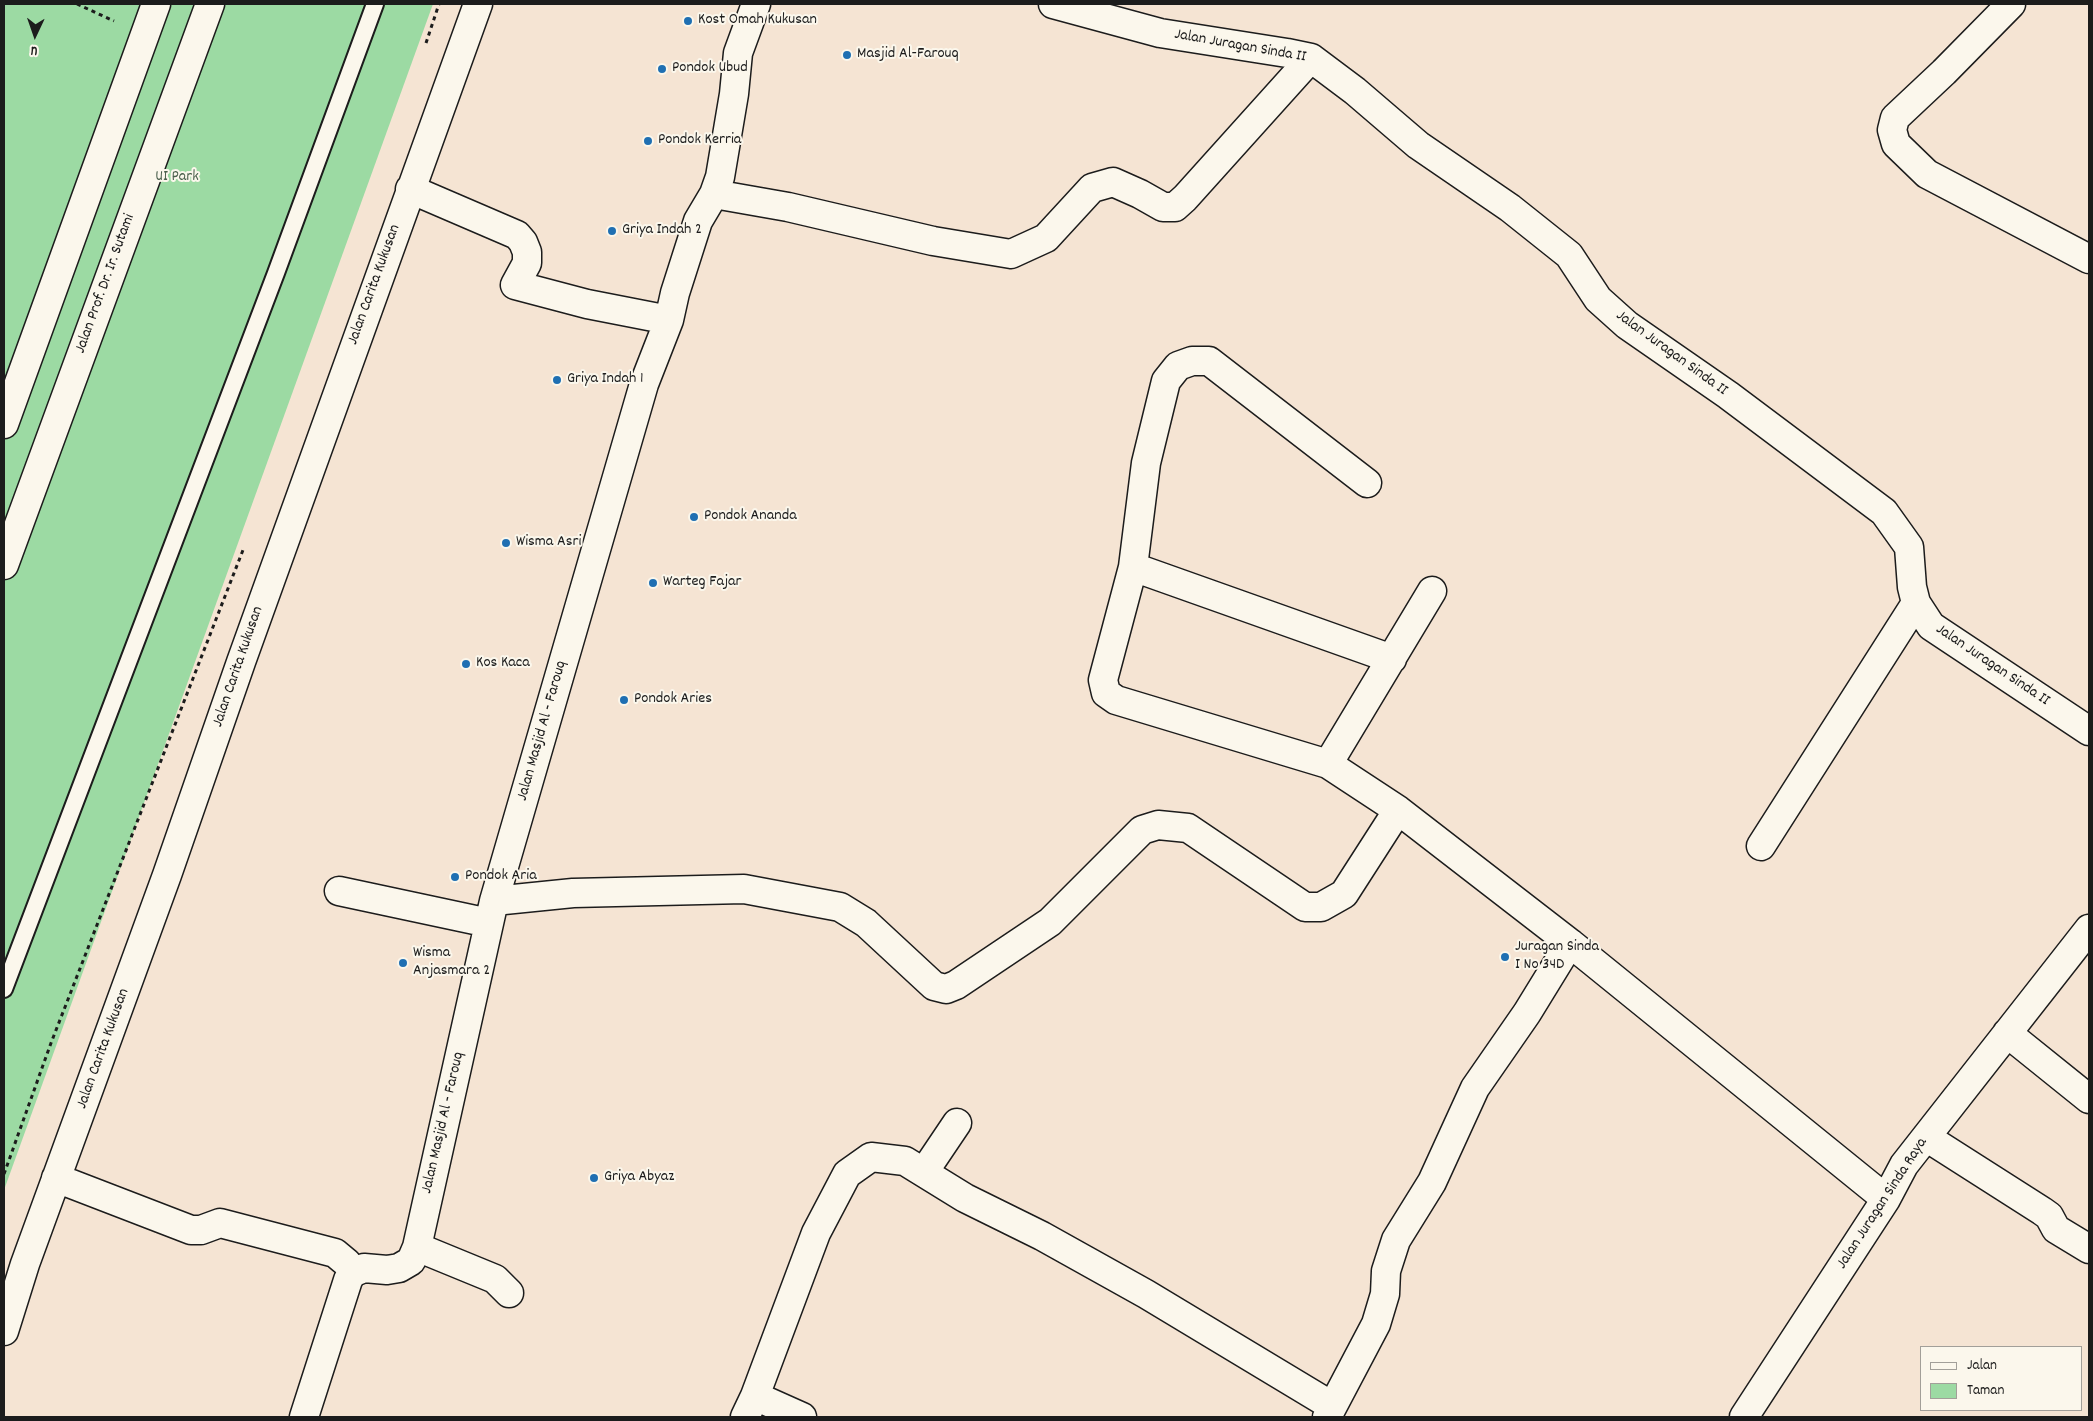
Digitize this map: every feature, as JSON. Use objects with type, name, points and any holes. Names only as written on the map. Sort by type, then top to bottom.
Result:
[{"type":"street","points":[[4,424],[156,4]]},
{"type":"street","name":"Jalan Prof. Dr. Ir. Sutami","points":[[4,565],[210,4]]},
{"type":"street","name":"Jalan Carita Kukusan","points":[[4,1331],[56,1178],[167,875],[244,653],[478,4]]},
{"type":"street","name":"Jalan Masjid Al - Farouq","points":[[352,1273],[364,1268],[388,1270],[399,1268],[411,1261],[417,1247],[492,912],[644,384],[669,320],[675,293],[698,221],[714,194],[720,177],[733,103],[738,54],[756,4]]},
{"type":"street","name":"Jalan Juragan Sinda II","points":[[1053,4],[1160,33],[1311,58],[1355,91],[1418,145],[1510,208],[1569,255],[1598,299],[1627,325],[1728,395],[1884,512],[1909,547],[1912,587],[1916,603],[1931,626],[2089,731]]},
{"type":"street","points":[[2011,4],[1944,72],[1895,118],[1892,130],[1896,144],[1927,174],[2089,259]]},
{"type":"street","points":[[714,194],[788,207],[933,241],[1011,254],[1046,238],[1092,188],[1113,182],[1163,207],[1174,207],[1185,198],[1311,58]]},
{"type":"street","points":[[410,189],[517,235],[523,242],[527,252],[527,263],[515,285],[587,304],[669,320]]},
{"type":"street","points":[[1367,484],[1209,361],[1192,361],[1178,366],[1166,380],[1146,463],[1133,567],[1103,680],[1106,693],[1116,700],[1328,764],[1398,810],[1570,943],[1886,1199]]},
{"type":"street","points":[[1133,567],[1392,659]]},
{"type":"street","points":[[1328,764],[1432,591]]},
{"type":"street","points":[[1761,846],[1916,603]]},
{"type":"street","points":[[339,892],[492,912],[573,893],[744,889],[840,907],[866,923],[934,986],[946,989],[956,985],[1050,922],[1142,830],[1158,825],[1188,828],[1305,907],[1322,907],[1344,894],[1398,810]]},
{"type":"street","name":"Jalan Juragan Sinda Raya","points":[[1745,1417],[1886,1199],[1904,1165],[2089,929]]},
{"type":"street","points":[[802,1417],[750,1407],[816,1233],[847,1174],[871,1157],[905,1161],[965,1198],[1042,1236],[1146,1294],[1330,1412],[1376,1324],[1385,1294],[1386,1271],[1396,1240],[1432,1182],[1475,1088],[1527,1013],[1570,943]]},
{"type":"street","points":[[2007,1033],[2089,1099]]},
{"type":"street","points":[[924,1172],[957,1123]]},
{"type":"street","points":[[1926,1137],[2050,1216],[2056,1228],[2089,1249]]},
{"type":"street","points":[[56,1178],[191,1230],[201,1230],[220,1224],[334,1253],[347,1262],[352,1273],[348,1280],[304,1417]]},
{"type":"street","points":[[417,1247],[495,1279],[509,1293]]},
{"type":"lane","points":[[4,989],[276,273],[375,4]]},
{"type":"path","points":[[77,4],[144,34]]},
{"type":"path","points":[[424,50],[439,4]]},
{"type":"path","points":[[4,1174],[50,1043],[247,541]]},
{"type":"green space","name":"UI Park","points":[[4,4],[433,4],[4,1190]]},
{"type":"place","name":"Kost Omah Kukusan","points":[[688,21]]},
{"type":"place","name":"Masjid Al-Farouq","points":[[847,55]]},
{"type":"place","name":"Pondok Ubud","points":[[662,69]]},
{"type":"place","name":"Pondok Kerria","points":[[648,141]]},
{"type":"place","name":"Griya Indah 2","points":[[612,231]]},
{"type":"place","name":"Griya Indah 1","points":[[557,380]]},
{"type":"place","name":"Pondok Ananda","points":[[694,517]]},
{"type":"place","name":"Wisma Asri","points":[[506,543]]},
{"type":"place","name":"Warteg Fajar","points":[[653,583]]},
{"type":"place","name":"Kos Kaca","points":[[466,664]]},
{"type":"place","name":"Pondok Aries","points":[[624,700]]},
{"type":"place","name":"Pondok Aria","points":[[455,877]]},
{"type":"place","name":"Juragan Sinda I No 34D","points":[[1505,957]]},
{"type":"place","name":"Wisma Anjasmara 2","points":[[403,963]]},
{"type":"place","name":"Griya Abyaz","points":[[594,1178]]}]
